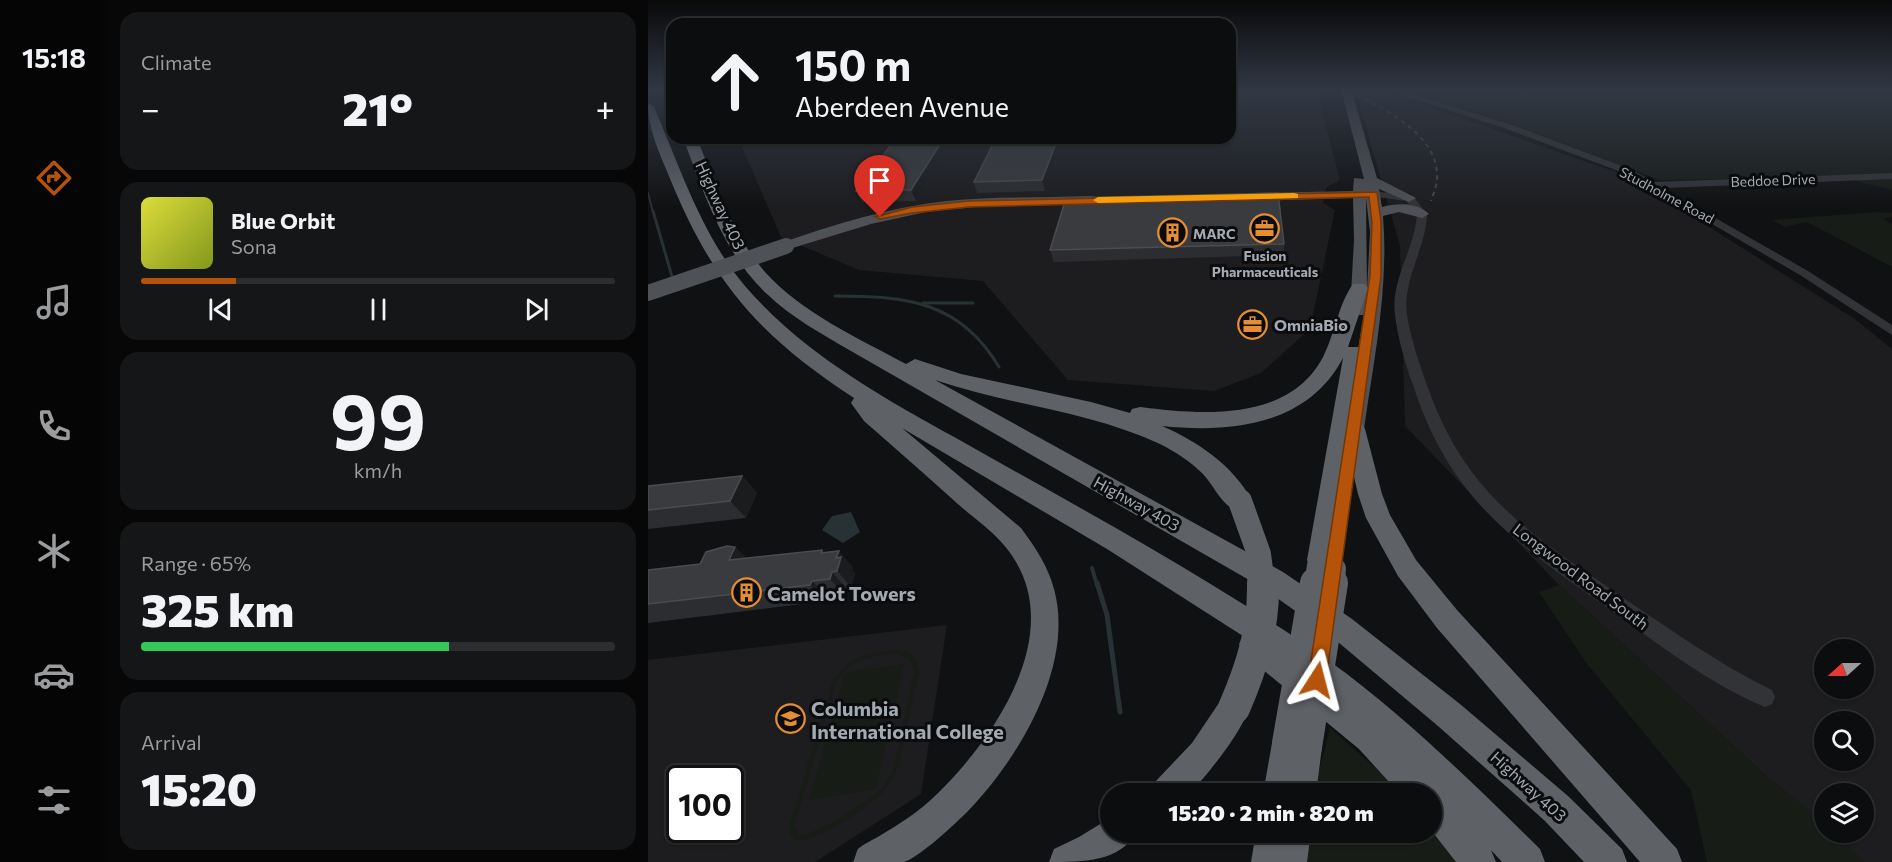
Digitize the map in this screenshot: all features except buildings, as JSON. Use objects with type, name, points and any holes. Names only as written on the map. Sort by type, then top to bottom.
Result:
[{"type":"highway","name":"Highway 403","points":[[658,129],[707,242],[726,272],[768,320],[849,386],[1167,573],[1246,622],[1335,685],[1481,814],[1527,862]]},
{"type":"highway","name":"Highway 403","points":[[693,144],[741,251],[755,271],[774,291],[802,312],[858,346],[1201,538],[1273,580],[1313,607],[1449,715],[1556,808],[1609,862]]},
{"type":"highway","points":[[1109,415],[1130,414],[1194,422],[1243,417],[1280,405],[1310,386],[1328,366],[1359,288]]},
{"type":"highway","points":[[858,346],[968,383],[1109,415],[1161,433],[1191,449],[1219,473],[1240,501],[1260,553],[1264,603],[1254,658],[1234,708],[1203,754],[1177,783]]},
{"type":"highway","points":[[1327,565],[1354,352]]},
{"type":"highway","points":[[849,386],[872,415],[1012,536],[1025,554],[1035,575],[1042,597],[1044,621],[1034,680],[1021,711],[1002,744],[976,777],[945,810],[907,840],[871,862]]},
{"type":"highway","points":[[1284,783],[1297,745],[1327,565],[1354,429]]},
{"type":"highway","points":[[1354,429],[1376,510],[1391,542],[1407,568],[1447,619],[1664,862]]},
{"type":"highway","points":[[1167,573],[1370,738],[1413,783]]},
{"type":"highway","points":[[1297,745],[1299,783]]},
{"type":"highway","points":[[1442,816],[1478,862]]},
{"type":"highway","points":[[1067,862],[1100,843]]},
{"type":"highway","points":[[1269,862],[1272,843]]},
{"type":"highway","points":[[1289,862],[1292,843]]},
{"type":"main road","points":[[1350,129],[1365,180]]},
{"type":"main road","points":[[1354,129],[1365,180],[1376,276],[1354,429]]},
{"type":"main road","points":[[1314,195],[1347,188],[1365,180],[1409,198]]},
{"type":"main road","points":[[1236,197],[1367,194]]},
{"type":"main road","points":[[1314,195],[1344,203],[1358,214],[1368,217],[1394,207],[1414,209],[1422,214]]},
{"type":"main road","points":[[648,293],[850,224],[912,210],[969,204],[1098,200]]},
{"type":"main road","points":[[1354,352],[1368,217]]},
{"type":"street","name":"Studholme Road","points":[[1516,129],[1627,171],[1654,185],[1804,273],[1892,331]]},
{"type":"street","name":"Beddoe Drive","points":[[1654,185],[1892,176]]},
{"type":"street","points":[[1367,194],[1409,198],[1422,214]]},
{"type":"street","name":"Longwood Road South","points":[[1422,214],[1420,234],[1403,288],[1401,315],[1426,402],[1436,428],[1456,464],[1497,511],[1543,551],[1694,658],[1731,681],[1765,696]]},
{"type":"shaded area","points":[[1236,129],[1327,129],[1340,180],[1327,187],[1324,194],[1323,203],[1335,210],[1310,329],[1261,373],[1214,391],[1068,380],[983,281],[859,270],[781,237],[741,144],[1236,144]]},
{"type":"shaded area","points":[[1367,129],[1493,129],[1630,177],[1855,319],[1892,349],[1892,862],[1864,862],[1845,843],[1874,843],[1874,783],[1814,783],[1814,815],[1765,775],[1559,585],[1405,426],[1400,246]]},
{"type":"shaded area","points":[[1526,129],[1892,129],[1892,190],[1858,182],[1848,176],[1660,180]]},
{"type":"shaded area","points":[[1877,212],[1892,213],[1892,217],[1883,219],[1892,224],[1892,267],[1807,222],[1785,227],[1772,220]]},
{"type":"shaded area","points":[[851,512],[860,532],[843,543],[822,530],[832,516]]},
{"type":"shaded area","points":[[1559,585],[1765,775],[1814,814],[1814,843],[1845,843],[1864,862],[1707,862],[1691,790],[1587,664],[1539,592]]},
{"type":"shaded area","name":"Columbia International College","points":[[947,625],[921,794],[815,862],[648,862],[648,660]]},
{"type":"shaded area","points":[[887,651],[907,652],[916,659],[919,672],[896,772],[878,797],[843,822],[816,836],[795,840],[790,833],[790,824],[832,682],[838,673],[852,661]],"holes":[[[896,653],[910,659],[914,672],[894,768],[887,781],[876,793],[843,816],[818,829],[801,834],[795,829],[795,824],[836,683],[848,668],[862,660]]]},
{"type":"shaded area","points":[[904,664],[876,789],[809,800],[845,672]]},
{"type":"shaded area","points":[[1330,728],[1392,783],[1316,783]]},
{"type":"shaded area","points":[[1308,843],[1442,843],[1457,862],[1307,862]]},
{"type":"waterway","points":[[648,193],[653,212]]},
{"type":"waterway","points":[[653,211],[673,280]]},
{"type":"waterway","points":[[835,296],[885,298],[929,307],[967,328],[984,345],[999,367]]},
{"type":"waterway","points":[[923,303],[973,303]]},
{"type":"waterway","points":[[1092,568],[1097,585]]},
{"type":"waterway","points":[[1097,583],[1107,615],[1120,712]]},
{"type":"railway","points":[[1411,129],[1426,145],[1434,159],[1437,174],[1431,201]]},
{"type":"slow traffic","points":[[1098,200],[1294,196]]},
{"type":"place","name":"Fusion Pharmaceuticals","points":[[1265,228]]},
{"type":"place","name":"MARC","points":[[1172,233]]},
{"type":"place","name":"OmniaBio","points":[[1253,324]]},
{"type":"place","name":"Camelot Towers","points":[[746,593]]},
{"type":"place","name":"Columbia International College","points":[[790,719]]},
{"type":"route","points":[[880,217],[946,205],[1373,194],[1377,222],[1376,276],[1317,680]]}]
